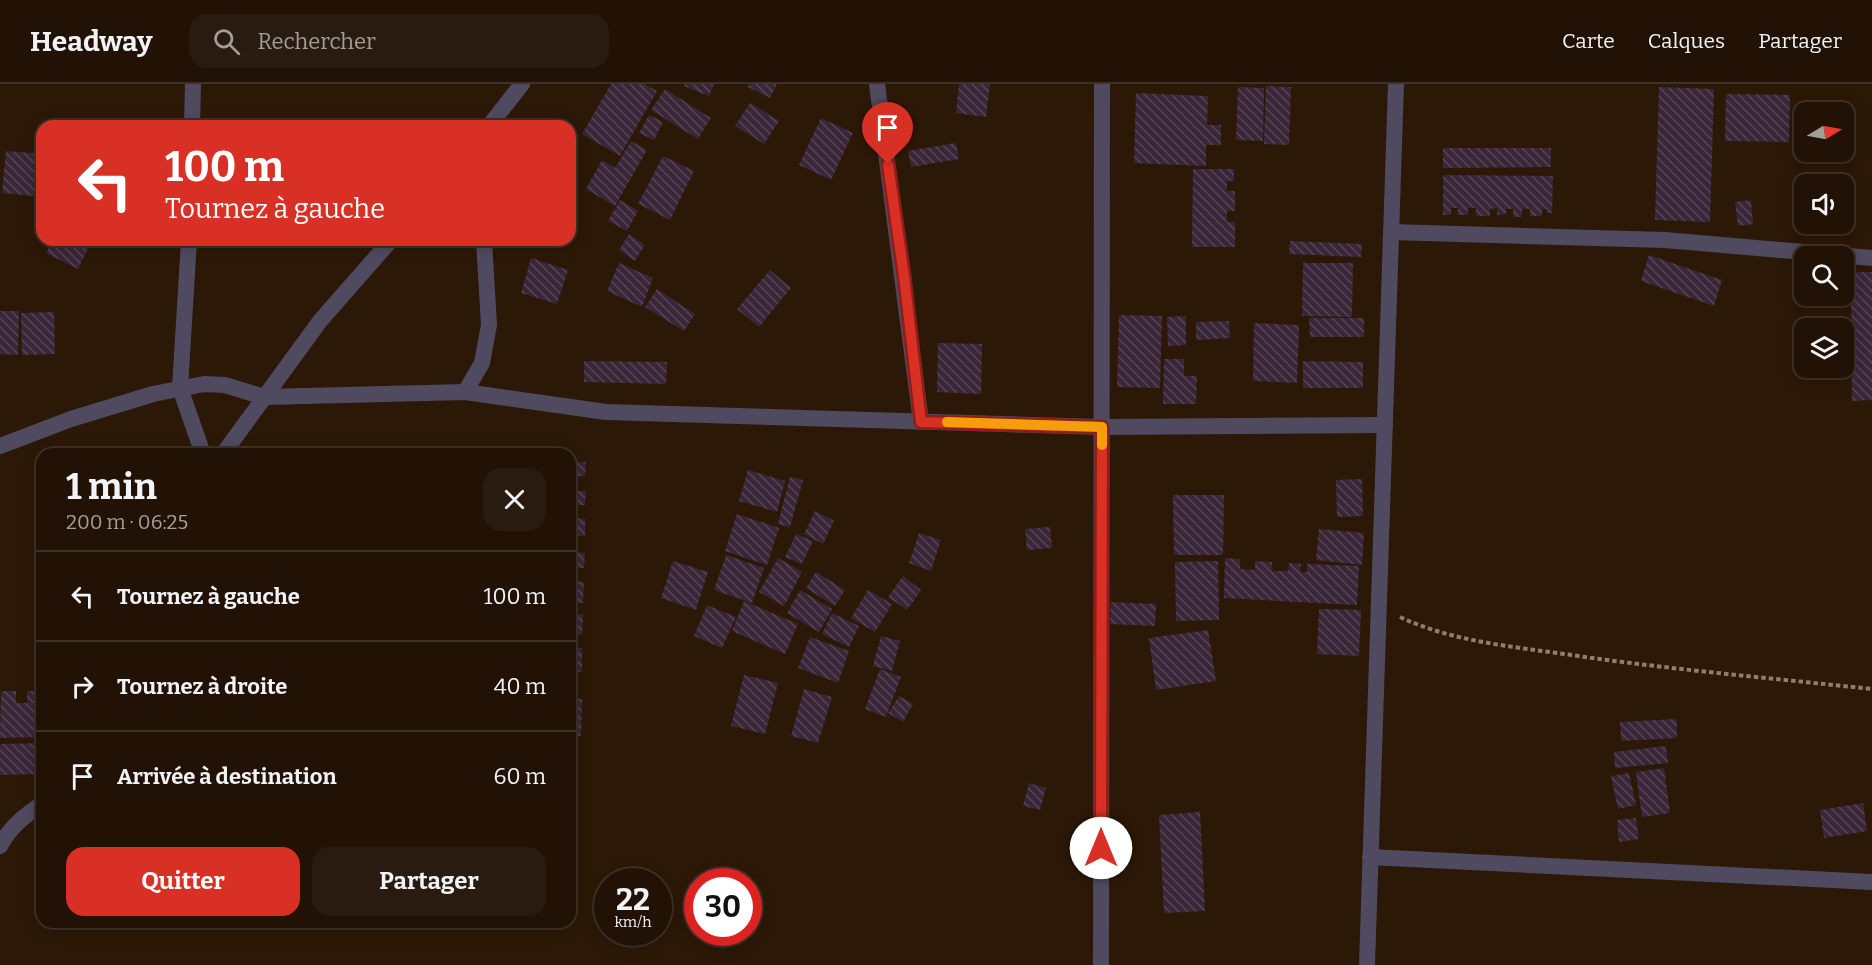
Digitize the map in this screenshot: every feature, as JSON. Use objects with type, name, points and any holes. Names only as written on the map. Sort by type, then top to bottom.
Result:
[{"type":"street","points":[[192,120],[193,84]]},
{"type":"street","points":[[496,120],[522,84]]},
{"type":"street","points":[[878,84],[921,422]]},
{"type":"street","points":[[1101,965],[1102,84]]},
{"type":"street","points":[[1367,965],[1396,84]]},
{"type":"street","points":[[1391,232],[1665,240],[1872,258]]},
{"type":"street","points":[[189,246],[180,387],[200,448]]},
{"type":"street","points":[[227,448],[320,321],[386,246]]},
{"type":"street","points":[[465,392],[482,363],[489,324],[483,246]]},
{"type":"street","points":[[0,446],[71,419],[180,387],[204,384],[225,385],[264,398],[465,392],[606,412],[1102,427],[1385,425]]},
{"type":"street","points":[[0,846],[6,834],[22,816],[36,808]]},
{"type":"street","points":[[1370,857],[1872,882]]},
{"type":"path","points":[[1379,607],[1414,623],[1452,636],[1504,646],[1637,665],[1872,689]]},
{"type":"building","points":[[611,84],[644,84],[657,91],[620,156],[582,134]]},
{"type":"building","points":[[685,84],[714,84],[709,96],[684,86]]},
{"type":"building","points":[[749,84],[777,84],[770,98],[748,87]]},
{"type":"building","points":[[959,84],[990,84],[986,117],[956,113]]},
{"type":"building","points":[[1266,86],[1291,87],[1289,145],[1264,144]]},
{"type":"building","points":[[1238,87],[1264,88],[1263,141],[1236,140]]},
{"type":"building","points":[[1659,87],[1714,89],[1710,222],[1655,220]]},
{"type":"building","points":[[665,89],[711,118],[698,139],[651,110]]},
{"type":"building","points":[[1136,93],[1208,96],[1207,125],[1221,125],[1221,145],[1206,145],[1206,166],[1134,163]]},
{"type":"building","points":[[1726,94],[1790,95],[1789,142],[1725,141]]},
{"type":"building","points":[[750,103],[779,121],[764,144],[735,126]]},
{"type":"building","points":[[649,115],[663,122],[654,140],[639,133]]},
{"type":"building","points":[[821,118],[853,133],[831,180],[799,165]]},
{"type":"building","points":[[631,141],[647,150],[615,206],[586,189],[602,160],[615,168]]},
{"type":"building","points":[[956,143],[959,159],[911,167],[908,151]]},
{"type":"building","points":[[1443,148],[1551,148],[1551,167],[1443,168]]},
{"type":"building","points":[[6,151],[36,154],[36,196],[2,193]]},
{"type":"building","points":[[663,156],[694,171],[670,220],[638,204]]},
{"type":"building","points":[[1193,169],[1234,169],[1234,181],[1227,181],[1227,191],[1235,191],[1235,211],[1227,211],[1227,222],[1235,222],[1235,247],[1192,247]]},
{"type":"building","points":[[1443,175],[1553,176],[1552,213],[1547,213],[1547,209],[1542,209],[1542,216],[1530,216],[1530,209],[1522,209],[1522,217],[1513,217],[1513,209],[1506,209],[1506,214],[1497,215],[1497,208],[1490,209],[1490,216],[1476,216],[1476,208],[1468,208],[1468,215],[1457,215],[1458,208],[1451,208],[1451,215],[1443,215]]},
{"type":"building","points":[[620,200],[638,211],[627,231],[608,221]]},
{"type":"building","points":[[1751,200],[1753,224],[1738,226],[1735,202]]},
{"type":"building","points":[[629,234],[645,245],[635,261],[619,250]]},
{"type":"building","points":[[1290,241],[1362,244],[1361,257],[1289,254]]},
{"type":"building","points":[[50,246],[89,246],[78,269],[46,253]]},
{"type":"building","points":[[1649,255],[1722,280],[1714,306],[1641,281]]},
{"type":"building","points":[[531,258],[568,270],[557,304],[521,293]]},
{"type":"building","points":[[619,263],[653,278],[642,307],[607,291]]},
{"type":"building","points":[[1303,263],[1353,263],[1352,317],[1302,316]]},
{"type":"building","points":[[770,270],[791,288],[759,327],[737,309]]},
{"type":"building","points":[[1854,272],[1872,272],[1872,400],[1852,401],[1854,318],[1851,318],[1851,306],[1854,306]]},
{"type":"building","points":[[657,289],[695,314],[684,331],[645,307]]},
{"type":"building","points":[[0,311],[19,311],[18,355],[0,354]]},
{"type":"building","points":[[54,312],[55,354],[22,355],[21,313]]},
{"type":"building","points":[[1119,315],[1162,316],[1160,388],[1117,387]]},
{"type":"building","points":[[1186,316],[1186,345],[1168,346],[1167,317]]},
{"type":"building","points":[[1309,318],[1364,318],[1364,337],[1310,337]]},
{"type":"building","points":[[1229,321],[1230,338],[1196,340],[1196,322]]},
{"type":"building","points":[[1254,323],[1299,325],[1297,383],[1253,381]]},
{"type":"building","points":[[938,343],[982,344],[981,394],[937,392]]},
{"type":"building","points":[[1164,359],[1184,359],[1184,376],[1197,376],[1196,404],[1163,404]]},
{"type":"building","points":[[584,361],[667,362],[666,384],[584,382]]},
{"type":"building","points":[[1303,361],[1363,362],[1363,388],[1303,388]]},
{"type":"building","points":[[576,462],[586,462],[585,476],[578,476],[578,491],[586,491],[585,505],[577,505],[577,518],[585,519],[585,536],[576,536]]},
{"type":"building","points":[[748,470],[785,481],[777,512],[739,501]]},
{"type":"building","points":[[790,477],[803,480],[790,527],[778,524]]},
{"type":"building","points":[[1362,479],[1363,516],[1337,517],[1336,480]]},
{"type":"building","points":[[1173,495],[1224,495],[1223,555],[1174,555]]},
{"type":"building","points":[[815,511],[834,521],[823,544],[804,534]]},
{"type":"building","points":[[737,514],[779,528],[767,565],[725,551]]},
{"type":"building","points":[[1050,527],[1052,548],[1027,550],[1025,529]]},
{"type":"building","points":[[1319,529],[1364,533],[1362,565],[1316,560]]},
{"type":"building","points":[[919,533],[941,540],[931,571],[909,563]]},
{"type":"building","points":[[796,534],[813,541],[802,564],[785,557]]},
{"type":"building","points":[[576,552],[585,553],[584,568],[576,568]]},
{"type":"building","points":[[726,555],[764,568],[752,603],[714,590]]},
{"type":"building","points":[[778,558],[802,572],[784,606],[759,592]]},
{"type":"building","points":[[1225,558],[1240,559],[1240,569],[1255,570],[1255,561],[1272,562],[1272,571],[1288,571],[1289,563],[1301,564],[1300,572],[1307,572],[1307,564],[1359,566],[1357,605],[1224,598]]},
{"type":"building","points":[[673,561],[708,572],[696,610],[661,598]]},
{"type":"building","points":[[1218,561],[1219,620],[1176,621],[1175,562]]},
{"type":"building","points":[[816,572],[845,590],[835,606],[806,588]]},
{"type":"building","points":[[903,576],[921,590],[907,610],[888,597]]},
{"type":"building","points":[[576,581],[584,582],[583,603],[576,603]]},
{"type":"building","points":[[800,590],[832,609],[819,632],[787,613]]},
{"type":"building","points":[[868,590],[892,604],[875,632],[851,618]]},
{"type":"building","points":[[744,601],[798,624],[785,654],[732,631]]},
{"type":"building","points":[[1111,602],[1156,604],[1155,626],[1110,624]]},
{"type":"building","points":[[707,605],[736,617],[722,648],[694,636]]},
{"type":"building","points":[[1319,609],[1361,610],[1359,656],[1317,654]]},
{"type":"building","points":[[832,613],[859,626],[849,647],[822,634]]},
{"type":"building","points":[[576,614],[583,614],[582,635],[576,635]]},
{"type":"building","points":[[1208,630],[1216,681],[1156,690],[1149,638]]},
{"type":"building","points":[[881,636],[900,641],[892,671],[873,666]]},
{"type":"building","points":[[810,637],[849,651],[838,683],[798,668]]},
{"type":"building","points":[[576,648],[582,648],[582,672],[576,672]]},
{"type":"building","points":[[880,669],[901,677],[886,717],[865,709]]},
{"type":"building","points":[[744,675],[778,683],[765,734],[731,726]]},
{"type":"building","points":[[804,689],[832,697],[818,743],[791,736]]},
{"type":"building","points":[[1,691],[16,691],[16,703],[27,703],[27,691],[36,691],[36,737],[0,738]]},
{"type":"building","points":[[899,696],[913,704],[903,722],[888,713]]},
{"type":"building","points":[[576,698],[582,699],[581,736],[576,736]]},
{"type":"building","points":[[1677,719],[1677,738],[1621,741],[1620,722]]},
{"type":"building","points":[[36,743],[36,774],[0,775],[0,744]]},
{"type":"building","points":[[1666,746],[1668,763],[1615,768],[1614,752]]},
{"type":"building","points":[[1664,768],[1670,813],[1642,817],[1636,772]]},
{"type":"building","points":[[1629,773],[1636,805],[1618,809],[1611,776]]},
{"type":"building","points":[[1029,783],[1046,788],[1040,810],[1023,806]]},
{"type":"building","points":[[1863,803],[1867,831],[1824,838],[1820,810]]},
{"type":"building","points":[[1200,812],[1205,911],[1164,913],[1159,815]]},
{"type":"building","points":[[1636,818],[1639,839],[1619,842],[1617,820]]},
{"type":"slow traffic","points":[[947,422],[1102,427],[1102,445]]},
{"type":"route","points":[[888,164],[921,422],[1102,427],[1101,848]]}]
